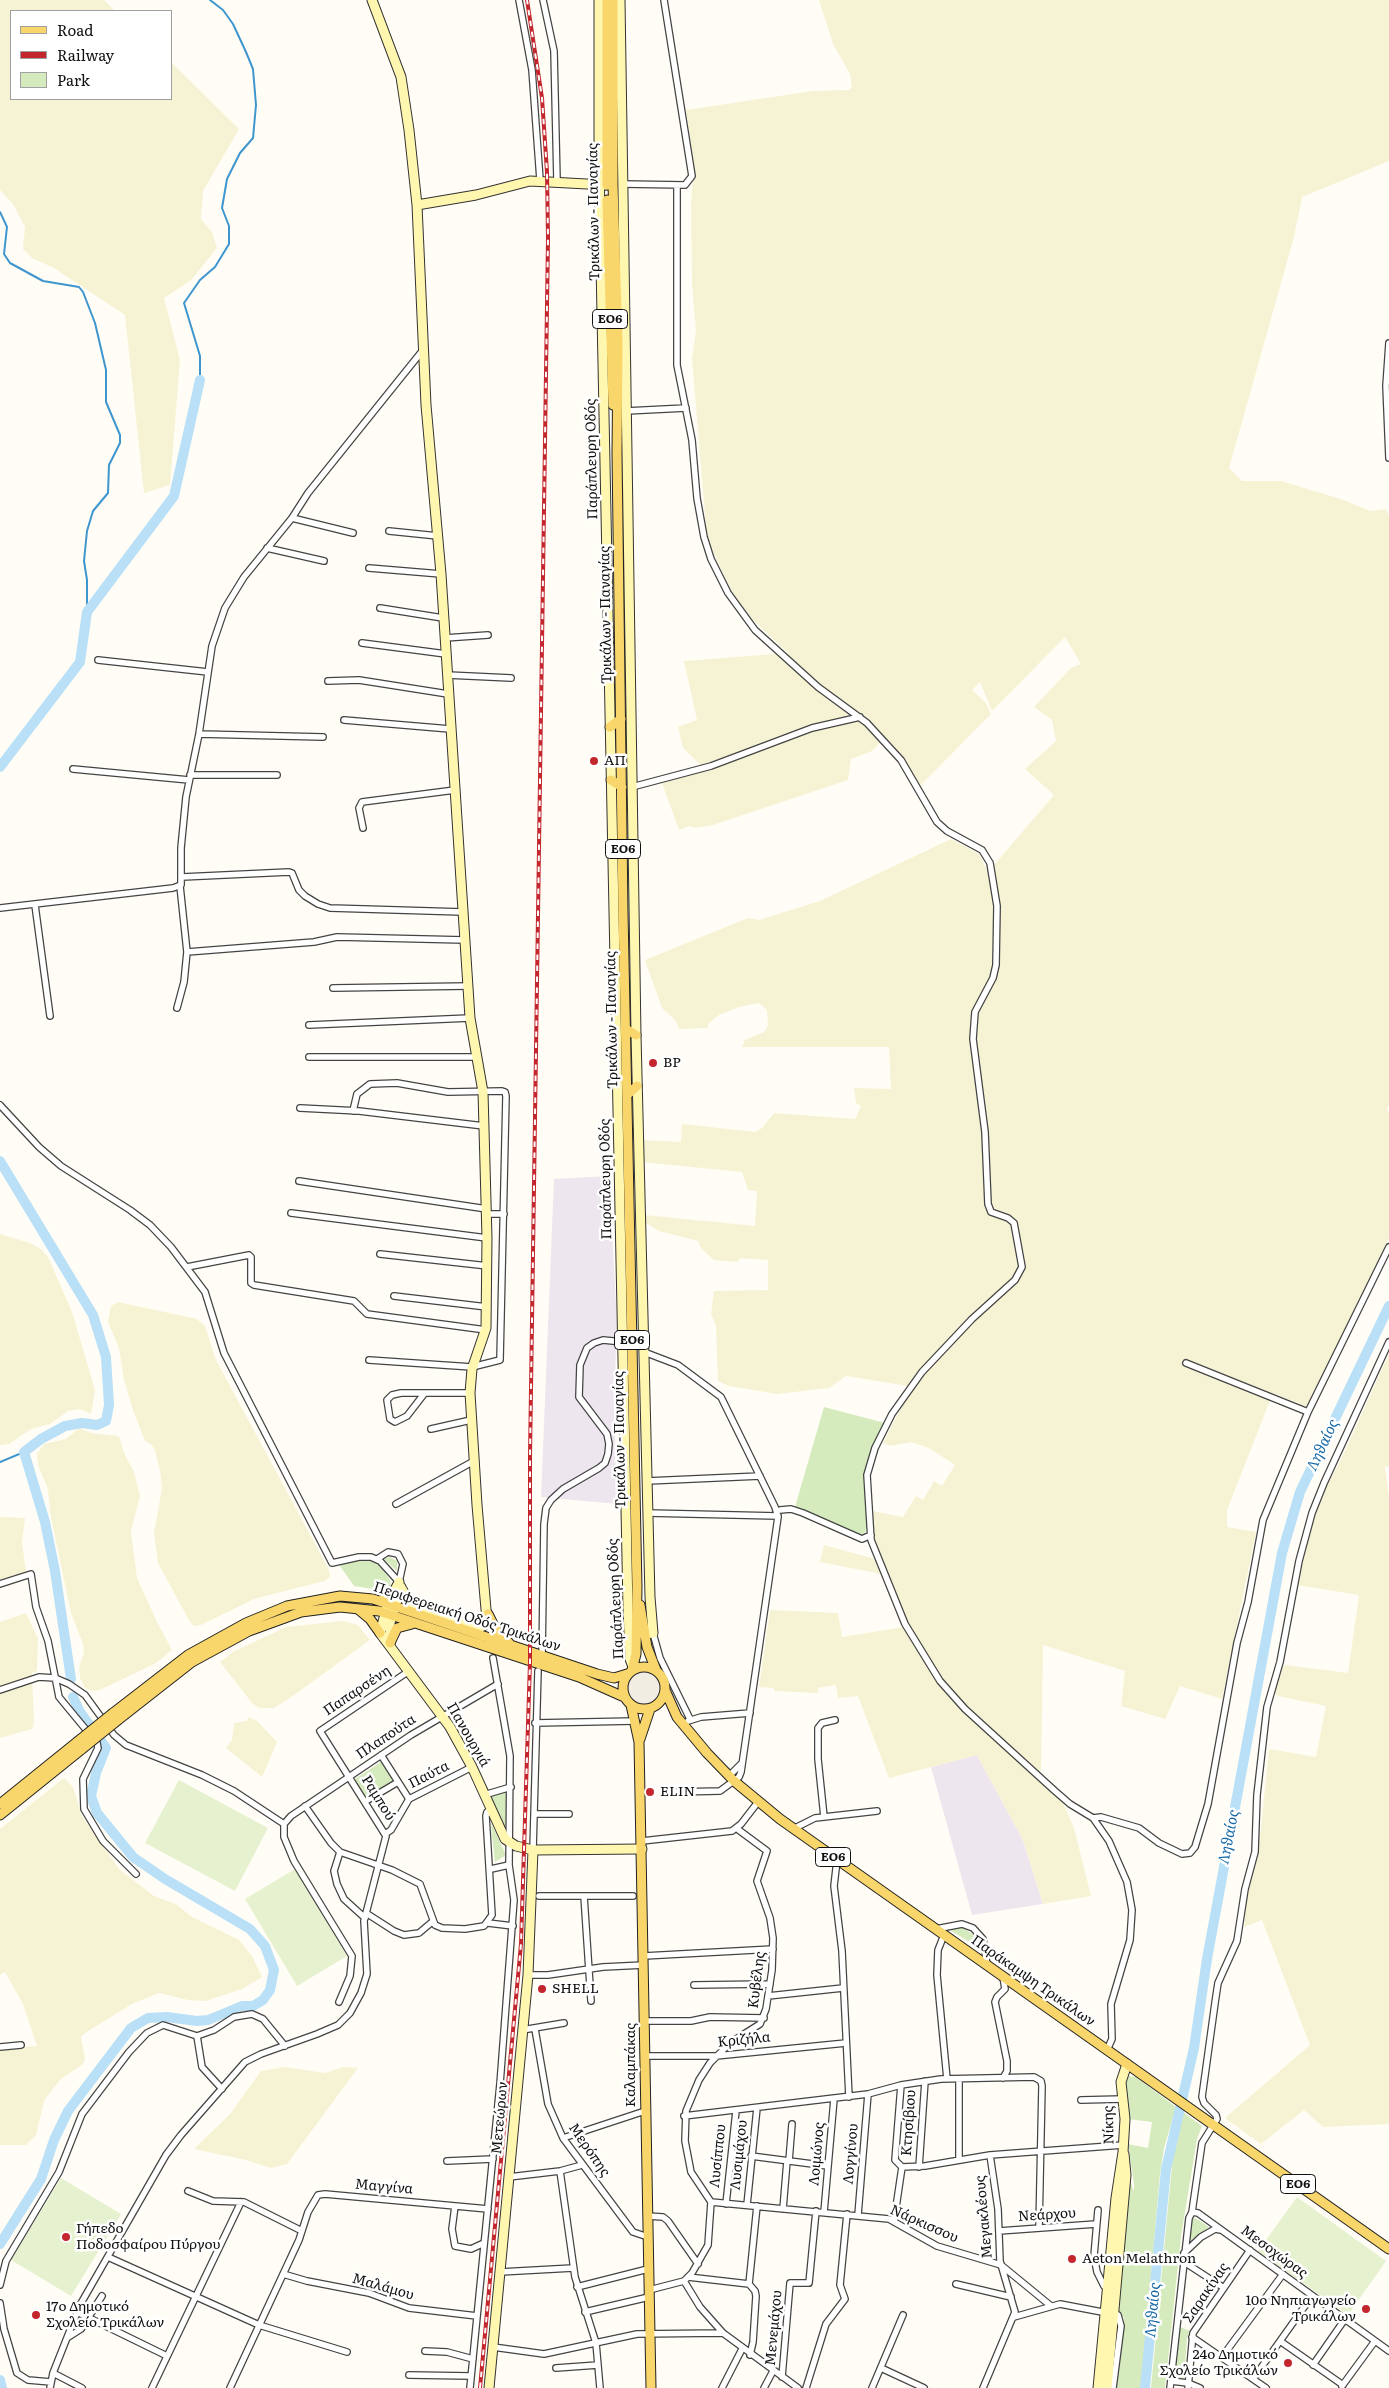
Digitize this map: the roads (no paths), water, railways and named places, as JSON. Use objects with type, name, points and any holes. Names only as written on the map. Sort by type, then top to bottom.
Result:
[{"type":"main road","name":"Τρικάλων - Παναγίας","points":[[607,0],[611,384],[617,453],[637,1586],[636,1654],[631,1670]]},
{"type":"main road","name":"Τρικάλων - Παναγίας","points":[[610,184],[613,0]]},
{"type":"main road","points":[[610,727],[621,720]]},
{"type":"main road","points":[[611,780],[622,787]]},
{"type":"main road","points":[[626,1029],[636,1035]]},
{"type":"main road","points":[[627,1095],[637,1086]]},
{"type":"main road","name":"Τρικάλων - Παναγίας","points":[[637,1586],[656,1670]]},
{"type":"main road","name":"Περιφερειακή Οδός Τρικάλων","points":[[0,1815],[188,1655],[265,1614],[295,1604],[332,1597],[353,1596],[389,1601],[515,1648],[607,1677],[614,1678],[631,1670]]},
{"type":"main road","name":"Περιφερειακή Οδός Τρικάλων","points":[[116,1717],[192,1662],[249,1631],[301,1612],[327,1608],[355,1608],[388,1614],[579,1677],[624,1697]]},
{"type":"main road","points":[[355,1608],[370,1619],[380,1633]]},
{"type":"main road","points":[[488,1614],[499,1635],[515,1648]]},
{"type":"main road","points":[[390,1645],[392,1633],[397,1628],[415,1624]]},
{"type":"main road","points":[[631,1670],[644,1666],[656,1670]]},
{"type":"main road","name":"ΕΟ6","points":[[624,1697],[622,1685],[631,1670]]},
{"type":"main road","name":"ΕΟ6","points":[[656,1670],[663,1679],[665,1690]]},
{"type":"main road","points":[[652,1708],[661,1701],[665,1690]]},
{"type":"main road","name":"Παράκαμψη Τρικάλων","points":[[665,1690],[677,1717]]},
{"type":"main road","points":[[624,1697],[631,1705]]},
{"type":"main road","name":"ΕΟ6","points":[[631,1705],[641,1709],[652,1708]]},
{"type":"main road","name":"Καλαμπάκας","points":[[631,1705],[639,1742],[642,1845],[650,2388]]},
{"type":"main road","name":"Παράκαμψη Τρικάλων","points":[[652,1708],[662,1708],[687,1722],[731,1779],[794,1829],[1389,2248]]},
{"type":"main road","name":"Καλαμπάκας","points":[[639,1742],[652,1708]]},
{"type":"main road","name":"Περιφερειακή Οδός Τρικάλων","points":[[0,1804],[80,1746]]},
{"type":"street","points":[[372,0],[400,77],[409,130],[417,206],[423,350],[441,574],[446,675],[470,1018],[483,1092],[487,1211],[487,1307],[486,1330],[472,1367],[470,1393],[474,1461],[488,1614],[485,1625],[476,1627],[416,1606],[408,1600],[401,1586],[377,1558]]},
{"type":"street","points":[[519,0],[532,70],[540,180]]},
{"type":"street","points":[[543,0],[554,51],[557,181]]},
{"type":"street","name":"Παράπλευρη Οδός","points":[[599,0],[626,411],[636,1035],[649,1634]]},
{"type":"street","name":"Παράπλευρη Οδός","points":[[620,0],[610,184],[610,727],[628,1618],[631,1670]]},
{"type":"street","points":[[417,206],[540,180],[677,185],[689,182],[693,168],[664,0]]},
{"type":"street","points":[[677,185],[678,282],[675,337],[679,380],[692,440],[697,498],[706,547],[728,593],[755,630],[818,687],[860,716],[897,755],[938,822],[947,831],[982,850],[990,863],[998,906],[996,965],[993,978],[975,1012],[973,1039],[985,1132],[988,1204],[991,1212],[1008,1218],[1014,1223],[1022,1265],[1015,1280],[972,1319],[922,1372],[892,1414],[868,1469],[870,1535],[872,1544],[906,1624],[940,1681],[966,1709],[1060,1796],[1093,1818],[1109,1840],[1127,1882],[1131,1899],[1130,1940],[1112,2004],[1112,2040],[1107,2050]]},
{"type":"street","points":[[1389,343],[1389,458]]},
{"type":"street","points":[[177,1008],[184,982],[187,952],[180,886],[182,877],[182,838],[190,777],[199,734],[215,633],[225,608],[244,577],[292,518],[308,493],[423,350]]},
{"type":"street","points":[[626,411],[686,408]]},
{"type":"street","points":[[292,518],[354,533]]},
{"type":"street","points":[[389,531],[438,536]]},
{"type":"street","points":[[266,548],[324,561]]},
{"type":"street","points":[[369,568],[441,574]]},
{"type":"street","points":[[380,608],[443,618]]},
{"type":"street","points":[[445,638],[488,636]]},
{"type":"street","points":[[362,642],[446,654]]},
{"type":"street","points":[[98,660],[208,672]]},
{"type":"street","points":[[446,675],[511,678]]},
{"type":"street","points":[[328,681],[359,680],[448,694]]},
{"type":"street","points":[[632,788],[712,766],[812,728],[860,716]]},
{"type":"street","points":[[344,720],[450,729]]},
{"type":"street","points":[[199,734],[323,737]]},
{"type":"street","points":[[73,769],[190,777],[277,774]]},
{"type":"street","points":[[363,828],[359,805],[362,802],[455,790]]},
{"type":"street","points":[[182,877],[288,872],[292,873],[299,890],[305,896],[318,904],[330,908],[463,912]]},
{"type":"street","points":[[0,908],[180,886]]},
{"type":"street","points":[[35,905],[50,1016]]},
{"type":"street","points":[[187,952],[314,942],[337,938],[465,940]]},
{"type":"street","points":[[333,988],[469,986]]},
{"type":"street","points":[[309,1024],[470,1018]]},
{"type":"street","points":[[309,1057],[476,1057]]},
{"type":"street","points":[[353,1111],[357,1094],[370,1084],[397,1084],[448,1092],[502,1091],[506,1093],[501,1358],[497,1362],[472,1367],[369,1360]]},
{"type":"street","points":[[0,1106],[39,1147],[61,1166],[106,1194],[150,1225],[187,1267],[208,1300],[224,1353],[332,1563],[362,1556],[377,1558],[388,1552],[398,1554],[403,1564],[401,1586],[389,1601],[388,1630],[390,1645]]},
{"type":"street","points":[[300,1108],[353,1111],[484,1126]]},
{"type":"street","points":[[299,1181],[504,1214]]},
{"type":"street","points":[[291,1213],[487,1238]]},
{"type":"street","points":[[1093,1818],[1101,1817],[1139,1828],[1159,1843],[1182,1854],[1190,1853],[1195,1847],[1208,1804],[1261,1528],[1274,1490],[1308,1412],[1389,1247]]},
{"type":"street","points":[[380,1254],[488,1266]]},
{"type":"street","points":[[187,1267],[249,1255],[251,1258],[251,1283],[254,1285],[354,1301],[367,1314],[486,1330]]},
{"type":"street","points":[[394,1296],[487,1307]]},
{"type":"street","points":[[542,1657],[544,1524],[546,1508],[551,1500],[563,1489],[599,1468],[605,1462],[608,1454],[607,1434],[579,1397],[580,1365],[587,1348],[594,1343],[603,1340],[623,1342]]},
{"type":"street","points":[[1170,2388],[1184,2253],[1189,2218],[1192,2212],[1200,2149],[1210,2122],[1217,2117],[1206,2106],[1202,2097],[1218,1983],[1237,1941],[1245,1889],[1255,1852],[1257,1795],[1265,1719],[1280,1662],[1298,1561],[1324,1483],[1389,1342]]},
{"type":"street","points":[[644,1352],[675,1363],[718,1394],[779,1513],[742,1762],[731,1779],[718,1792],[674,1792]]},
{"type":"street","points":[[1186,1363],[1308,1412]]},
{"type":"street","points":[[424,1394],[407,1416],[395,1422],[390,1419],[386,1404],[390,1396],[397,1394],[470,1393]]},
{"type":"street","points":[[431,1429],[471,1420]]},
{"type":"street","points":[[396,1504],[474,1461]]},
{"type":"street","points":[[646,1480],[760,1476]]},
{"type":"street","points":[[647,1513],[779,1513],[795,1510],[872,1544]]},
{"type":"street","points":[[862,1539],[870,1535]]},
{"type":"street","points":[[0,1584],[31,1574],[36,1607],[48,1641],[60,1700],[97,1744],[98,1748],[82,1780],[82,1798],[86,1816],[117,1857],[136,1874]]},
{"type":"street","points":[[380,1633],[388,1614]]},
{"type":"street","name":"Πανουργιά","points":[[380,1633],[442,1715],[472,1767],[504,1838],[510,1843]]},
{"type":"street","points":[[649,1634],[687,1722],[750,1713]]},
{"type":"street","points":[[470,2388],[493,2159],[514,1889],[509,1865],[511,1788],[509,1748],[493,1658]]},
{"type":"street","name":"Παπαρσένη","points":[[320,1731],[409,1671]]},
{"type":"street","points":[[533,1850],[538,1671]]},
{"type":"street","points":[[0,1690],[40,1677],[55,1678],[63,1681],[80,1690],[91,1702],[114,1735],[126,1744],[209,1778],[234,1791],[284,1824],[283,1832],[290,1854],[352,1956],[350,1976],[339,2002]]},
{"type":"street","name":"Πλαπούτα","points":[[284,1824],[291,1816],[305,1806],[442,1715],[498,1684]]},
{"type":"street","points":[[824,1817],[818,1760],[818,1728],[822,1723],[835,1720]]},
{"type":"street","points":[[536,1724],[635,1721]]},
{"type":"street","name":"Ραμπού","points":[[51,2385],[53,2373],[77,2312],[171,2148],[245,2062],[338,2025],[355,2005],[367,1974],[366,1915],[386,1841],[385,1834],[366,1801],[320,1731]]},
{"type":"street","points":[[381,1755],[409,1799]]},
{"type":"street","name":"Παύτα","points":[[385,1834],[391,1830],[409,1799],[472,1767]]},
{"type":"street","points":[[366,1801],[398,1782]]},
{"type":"street","points":[[484,1795],[511,1788]]},
{"type":"street","points":[[510,1843],[533,1850],[642,1845],[736,1828],[758,1802]]},
{"type":"street","points":[[305,1806],[331,1843],[340,1852],[420,1884],[432,1922],[440,1928],[478,1928],[488,1923],[512,1926]]},
{"type":"street","points":[[488,1923],[493,1905],[486,1816],[487,1812],[491,1810]]},
{"type":"street","points":[[794,1829],[807,1820],[877,1810]]},
{"type":"street","points":[[534,1814],[569,1814]]},
{"type":"street","name":"Κυβέλης","points":[[711,2202],[692,2175],[686,2148],[684,2116],[699,2080],[716,2056],[734,2039],[756,2028],[764,2018],[773,1950],[771,1924],[757,1881],[767,1851],[736,1828]]},
{"type":"street","name":"Μετεώρων","points":[[489,2388],[528,1975],[533,1850]]},
{"type":"street","points":[[340,1852],[334,1871],[337,1884],[344,1898],[366,1915],[404,1935],[419,1932],[432,1922]]},
{"type":"street","points":[[837,1860],[834,1886],[842,1944],[849,2097]]},
{"type":"street","points":[[491,1869],[509,1865]]},
{"type":"street","points":[[539,1896],[633,1896]]},
{"type":"street","points":[[584,1896],[591,2001]]},
{"type":"street","points":[[936,1929],[962,1924],[973,1928],[983,1939],[987,1965]]},
{"type":"street","points":[[944,1935],[938,1950],[937,1975],[947,2079]]},
{"type":"street","points":[[528,1975],[553,1975],[706,1951],[773,1950]]},
{"type":"street","points":[[1002,2078],[1007,2071],[1007,2061],[995,2002],[996,1997],[1005,1989],[1003,1976]]},
{"type":"street","points":[[694,1985],[770,1984]]},
{"type":"street","points":[[768,1996],[843,1988]]},
{"type":"street","points":[[0,2285],[6,2261],[59,2172],[76,2126],[88,2106],[129,2052],[147,2033],[158,2025],[170,2026],[197,2036],[214,2030],[234,2017],[252,2014],[263,2019],[285,2046]]},
{"type":"street","points":[[644,2021],[691,2021],[710,2016],[764,2018]]},
{"type":"street","points":[[522,2030],[564,2023]]},
{"type":"street","name":"Μερόπης","points":[[535,2029],[548,2104],[563,2138],[633,2232],[648,2237]]},
{"type":"street","points":[[197,2036],[202,2067],[222,2089]]},
{"type":"street","name":"Κριζήλα","points":[[645,2056],[716,2056],[846,2043]]},
{"type":"street","points":[[0,2047],[20,2045]]},
{"type":"street","name":"Νίκης","points":[[1109,2312],[1117,2183],[1123,2148],[1122,2077],[1127,2064]]},
{"type":"street","points":[[684,2116],[849,2097],[925,2081],[1034,2077],[1041,2081],[1039,2228]]},
{"type":"street","points":[[959,2080],[959,2159]]},
{"type":"street","name":"Κτησίβιου","points":[[919,2167],[925,2081]]},
{"type":"street","points":[[900,2085],[895,2161],[902,2167],[919,2167],[959,2159],[1040,2150],[1123,2148]]},
{"type":"street","name":"Λογγίνου","points":[[858,2215],[868,2094]]},
{"type":"street","name":"Λοιμώνος","points":[[824,2212],[834,2099]]},
{"type":"street","name":"Νίκης","points":[[1081,2100],[1123,2099]]},
{"type":"street","name":"Λυσιμάχου","points":[[747,2205],[757,2108]]},
{"type":"street","points":[[563,2138],[645,2111]]},
{"type":"street","name":"Λυσίππου","points":[[726,2204],[736,2111]]},
{"type":"street","points":[[783,2209],[792,2124]]},
{"type":"street","name":"Μεγακλέους","points":[[990,2155],[1001,2265],[1011,2297],[1014,2317]]},
{"type":"street","points":[[752,2156],[828,2166]]},
{"type":"street","points":[[447,2161],[493,2159]]},
{"type":"street","points":[[509,2177],[560,2171],[582,2165]]},
{"type":"street","points":[[894,2222],[902,2167]]},
{"type":"street","points":[[560,2171],[577,2287],[596,2343],[600,2388]]},
{"type":"street","points":[[188,2191],[212,2201],[241,2202],[302,2231],[230,2388]]},
{"type":"street","name":"Μαγγίνα","points":[[302,2231],[314,2199],[320,2194],[488,2209]]},
{"type":"street","points":[[153,2388],[241,2202]]},
{"type":"street","points":[[686,2279],[698,2264],[709,2242],[711,2202]]},
{"type":"street","name":"Νάρκισσου","points":[[711,2202],[858,2215],[894,2222],[937,2246],[1001,2265],[1051,2306]]},
{"type":"street","points":[[455,2206],[452,2228],[455,2246],[471,2249],[484,2243]]},
{"type":"street","points":[[749,2284],[756,2206]]},
{"type":"street","points":[[1098,2210],[1095,2265],[1111,2291]]},
{"type":"street","name":"Μενεμάχου","points":[[782,2377],[790,2283],[809,2283],[816,2211]]},
{"type":"street","name":"Μεσοχώρας","points":[[1192,2212],[1198,2213],[1389,2351]]},
{"type":"street","points":[[806,2388],[826,2324],[845,2299],[840,2285],[847,2214]]},
{"type":"street","points":[[647,2216],[663,2217],[668,2221],[698,2264]]},
{"type":"street","name":"Νεάρχου","points":[[999,2230],[1096,2224]]},
{"type":"street","points":[[1184,2253],[1201,2237],[1215,2229],[1222,2230]]},
{"type":"street","name":"Σαρακίνας","points":[[1188,2386],[1192,2337],[1250,2250]]},
{"type":"street","points":[[108,2257],[259,2324],[347,2352]]},
{"type":"street","points":[[1184,2262],[1224,2288]]},
{"type":"street","points":[[500,2272],[574,2268]]},
{"type":"street","points":[[577,2287],[648,2269]]},
{"type":"street","name":"Μαλάμου","points":[[283,2274],[307,2281],[369,2293],[409,2308],[477,2316]]},
{"type":"street","points":[[1222,2357],[1282,2274]]},
{"type":"street","points":[[686,2279],[705,2312],[723,2333],[742,2349],[798,2388]]},
{"type":"street","points":[[585,2312],[649,2294],[686,2279],[749,2284],[756,2292],[753,2342],[750,2354]]},
{"type":"street","points":[[956,2284],[1011,2297]]},
{"type":"street","points":[[67,2338],[77,2333],[89,2318],[102,2296]]},
{"type":"street","points":[[1253,2379],[1312,2296]]},
{"type":"street","points":[[0,2303],[4,2330],[17,2373],[28,2380],[51,2385]]},
{"type":"street","points":[[983,2388],[1014,2317],[1063,2304],[1118,2314],[1121,2320],[1114,2388]]},
{"type":"street","points":[[77,2312],[167,2356]]},
{"type":"street","points":[[1098,2388],[1109,2312]]},
{"type":"street","points":[[1107,2388],[1109,2312]]},
{"type":"street","points":[[872,2388],[903,2315]]},
{"type":"street","points":[[1313,2364],[1345,2319]]},
{"type":"street","points":[[493,2347],[544,2354],[650,2333],[723,2333]]},
{"type":"street","points":[[1192,2337],[1266,2388]]},
{"type":"street","points":[[1280,2341],[1342,2386],[1375,2341]]},
{"type":"street","points":[[722,2388],[742,2349]]},
{"type":"street","points":[[425,2351],[447,2352],[473,2359]]},
{"type":"street","points":[[556,2368],[598,2365]]},
{"type":"street","points":[[881,2368],[924,2388]]},
{"type":"street","points":[[764,2388],[772,2370]]},
{"type":"street","points":[[53,2373],[82,2388]]},
{"type":"street","points":[[409,2375],[471,2376]]},
{"type":"street","points":[[1171,2380],[1200,2388]]},
{"type":"waterway","points":[[200,380],[200,356],[184,303],[200,280],[215,267],[229,244],[229,226],[222,208],[227,179],[240,153],[253,138],[256,105],[253,69],[246,52],[233,24],[223,10],[210,0]]},
{"type":"waterway","points":[[0,212],[7,227],[4,254],[10,263],[43,281],[79,287],[83,292],[95,323],[106,370],[106,402],[120,435],[120,443],[109,465],[108,493],[93,511],[87,531],[84,561],[87,580],[87,612]]},
{"type":"waterway","points":[[0,767],[80,662],[87,612],[174,496],[200,380]]},
{"type":"waterway","points":[[0,1161],[93,1315],[106,1357],[109,1405],[106,1421],[97,1425],[82,1423],[65,1426],[41,1439],[24,1452],[45,1522],[55,1571],[71,1679]]},
{"type":"waterway","name":"Ληθαίος","points":[[1145,2388],[1166,2169],[1194,2048],[1207,1959],[1282,1553],[1300,1492],[1389,1306]]},
{"type":"waterway","points":[[0,1462],[24,1452]]},
{"type":"waterway","points":[[0,2244],[41,2179],[54,2140],[68,2111],[131,2028],[148,2018],[167,2017],[197,2021],[208,2020],[242,2006],[253,2006],[263,2000],[270,1990],[274,1970],[265,1946],[250,1929],[165,1879],[133,1857],[97,1813],[91,1796],[96,1773],[106,1748],[80,1712],[73,1697]]},
{"type":"waterway","points":[[0,2380],[2,2388]]},
{"type":"railway","points":[[480,2388],[521,1944],[530,1662],[530,1456],[548,238],[547,172],[542,98],[527,0]]},
{"type":"place","name":"ΑΠ","points":[[594,761]]},
{"type":"place","name":"BP","points":[[653,1063]]},
{"type":"place","name":"ELIN","points":[[650,1792]]},
{"type":"place","name":"SHELL","points":[[542,1989]]},
{"type":"place","name":"Γήπεδο Ποδοσφαίρου Πύργου","points":[[66,2237]]},
{"type":"place","name":"Aeton Melathron","points":[[1072,2259]]},
{"type":"place","name":"10ο Νηπιαγωγείο Τρικάλων","points":[[1366,2309]]},
{"type":"place","name":"17ο Δημοτικό Σχολείο Τρικάλων","points":[[36,2315]]},
{"type":"place","name":"24ο Δημοτικό Σχολείο Τρικάλων","points":[[1288,2363]]}]
